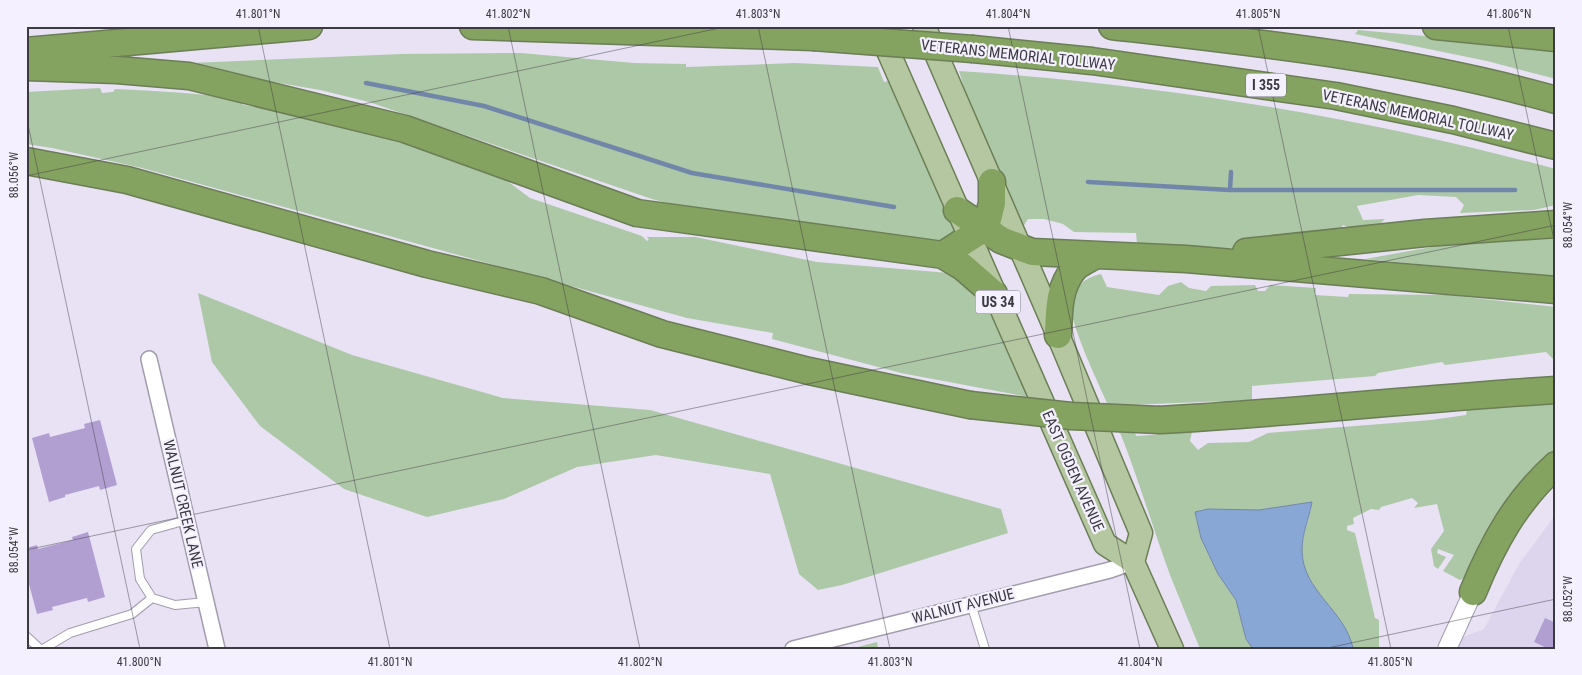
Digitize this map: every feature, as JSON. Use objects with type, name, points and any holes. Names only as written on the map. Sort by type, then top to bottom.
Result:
[{"type":"highway","points":[[26,51],[310,26]]},
{"type":"highway","name":"VETERANS MEMORIAL TOLLWAY","points":[[473,26],[813,37],[973,49],[1092,61],[1336,96],[1453,120],[1556,146]]},
{"type":"highway","points":[[1112,26],[1343,55],[1444,73],[1556,100]]},
{"type":"highway","points":[[1436,26],[1556,38]]},
{"type":"highway","points":[[26,67],[117,70],[189,76],[405,129],[637,213],[943,255],[963,267],[994,294]]},
{"type":"highway","points":[[26,162],[127,180],[427,264],[541,291],[672,336],[809,371],[970,405],[1071,416],[1160,420],[1233,416],[1444,396],[1556,390]]},
{"type":"highway","points":[[943,255],[978,233],[992,203],[992,182]]},
{"type":"highway","points":[[958,210],[978,233],[1032,252],[1186,259],[1556,290]]},
{"type":"highway","points":[[1186,259],[1425,233],[1556,224]]},
{"type":"highway","points":[[1058,335],[1059,303],[1065,285],[1074,268],[1094,256]]},
{"type":"highway","points":[[1444,396],[1556,376]]},
{"type":"highway","points":[[1473,592],[1490,550],[1513,512],[1536,483],[1556,465]]},
{"type":"main road","points":[[877,26],[958,210]]},
{"type":"main road","name":"US 34","points":[[924,26],[1058,335],[1141,533],[1133,562]]},
{"type":"main road","name":"EAST OGDEN AVENUE","points":[[978,233],[994,294],[1105,544],[1133,562]]},
{"type":"main road","points":[[1133,562],[1172,649]]},
{"type":"street","name":"WALNUT CREEK LANE","points":[[150,359],[217,649]]},
{"type":"street","name":"WALNUT AVENUE","points":[[792,649],[1110,570],[1133,562]]},
{"type":"street","points":[[1447,649],[1473,592]]},
{"type":"lane","points":[[187,520],[151,530],[136,548],[140,579],[152,598],[175,604],[206,602]]},
{"type":"lane","points":[[26,636],[42,649],[70,633],[132,614],[152,598]]},
{"type":"lane","points":[[971,604],[985,649]]},
{"type":"shaded area","points":[[1556,514],[1556,649],[1432,649],[1484,629],[1519,564]]},
{"type":"green space","points":[[1358,30],[1556,48],[1556,79],[1487,61],[1355,34]]},
{"type":"green space","points":[[521,53],[634,63],[686,64],[686,67],[795,63],[878,67],[884,82],[889,81],[956,232],[952,238],[938,241],[723,218],[652,199],[369,102],[320,90],[167,64],[401,54]]},
{"type":"green space","points":[[959,71],[1110,84],[1260,105],[1483,150],[1556,169],[1556,205],[1534,210],[1460,213],[1464,205],[1456,197],[1418,195],[1357,206],[1363,220],[1385,219],[1381,223],[1362,228],[1361,232],[1343,225],[1335,238],[1275,246],[1205,249],[1137,243],[1136,233],[1074,232],[1063,224],[1044,219],[1028,219],[1023,227],[969,104]]},
{"type":"green space","points":[[100,88],[102,93],[113,92],[115,89],[162,91],[240,99],[243,105],[250,106],[253,101],[379,130],[380,137],[388,139],[393,134],[490,168],[530,198],[642,236],[647,241],[649,240],[647,237],[695,237],[817,262],[961,274],[987,304],[1028,397],[901,373],[772,339],[773,333],[687,318],[142,168],[26,144],[26,92]]},
{"type":"green space","points":[[1556,236],[1556,277],[1365,259],[1443,245]]},
{"type":"green space","points":[[1101,274],[1107,287],[1159,295],[1168,286],[1181,282],[1189,288],[1206,291],[1211,286],[1255,285],[1258,291],[1265,291],[1270,285],[1316,288],[1315,295],[1348,297],[1349,294],[1447,295],[1556,307],[1556,358],[1553,359],[1546,352],[1445,365],[1442,362],[1378,373],[1375,376],[1252,386],[1252,400],[1127,405],[1136,436],[1192,432],[1190,441],[1198,450],[1208,443],[1249,442],[1268,433],[1431,420],[1466,415],[1467,409],[1556,402],[1556,458],[1471,575],[1460,580],[1443,571],[1454,555],[1438,549],[1437,553],[1446,557],[1438,569],[1434,566],[1431,549],[1444,531],[1437,504],[1414,508],[1418,503],[1412,498],[1381,507],[1379,510],[1371,509],[1353,518],[1354,524],[1347,526],[1347,530],[1355,533],[1375,618],[1379,620],[1379,649],[1352,649],[1346,630],[1310,583],[1303,563],[1302,545],[1312,502],[1259,510],[1208,509],[1195,512],[1201,538],[1218,574],[1236,600],[1246,639],[1253,649],[1200,649],[1170,575],[1121,435],[1083,348],[1072,315],[1072,298],[1077,288],[1085,280]]},
{"type":"green space","points":[[198,293],[352,355],[503,398],[650,410],[1001,509],[1008,533],[842,585],[818,590],[799,574],[770,474],[656,455],[577,467],[504,499],[427,517],[344,489],[260,426],[212,362]]},
{"type":"green space","points":[[877,642],[878,649],[850,649]]},
{"type":"water","points":[[1312,502],[1302,544],[1304,564],[1316,589],[1342,622],[1353,648],[1253,649],[1246,639],[1236,600],[1218,574],[1201,538],[1195,512],[1208,509],[1259,510]]},
{"type":"building","points":[[100,420],[117,485],[100,490],[99,486],[65,495],[65,497],[49,502],[32,438],[49,433],[50,437],[85,428],[84,424]]},
{"type":"building","points":[[88,532],[105,597],[88,602],[87,598],[52,607],[53,610],[37,614],[26,573],[26,548],[37,545],[38,549],[73,540],[72,537]]},
{"type":"building","points":[[1545,618],[1556,623],[1556,649],[1549,649],[1534,642]]},
{"type":"waterway","points":[[366,83],[484,106],[692,173],[894,207]]},
{"type":"waterway","points":[[1230,190],[1231,172]]},
{"type":"waterway","points":[[1088,182],[1230,190],[1515,190]]}]
